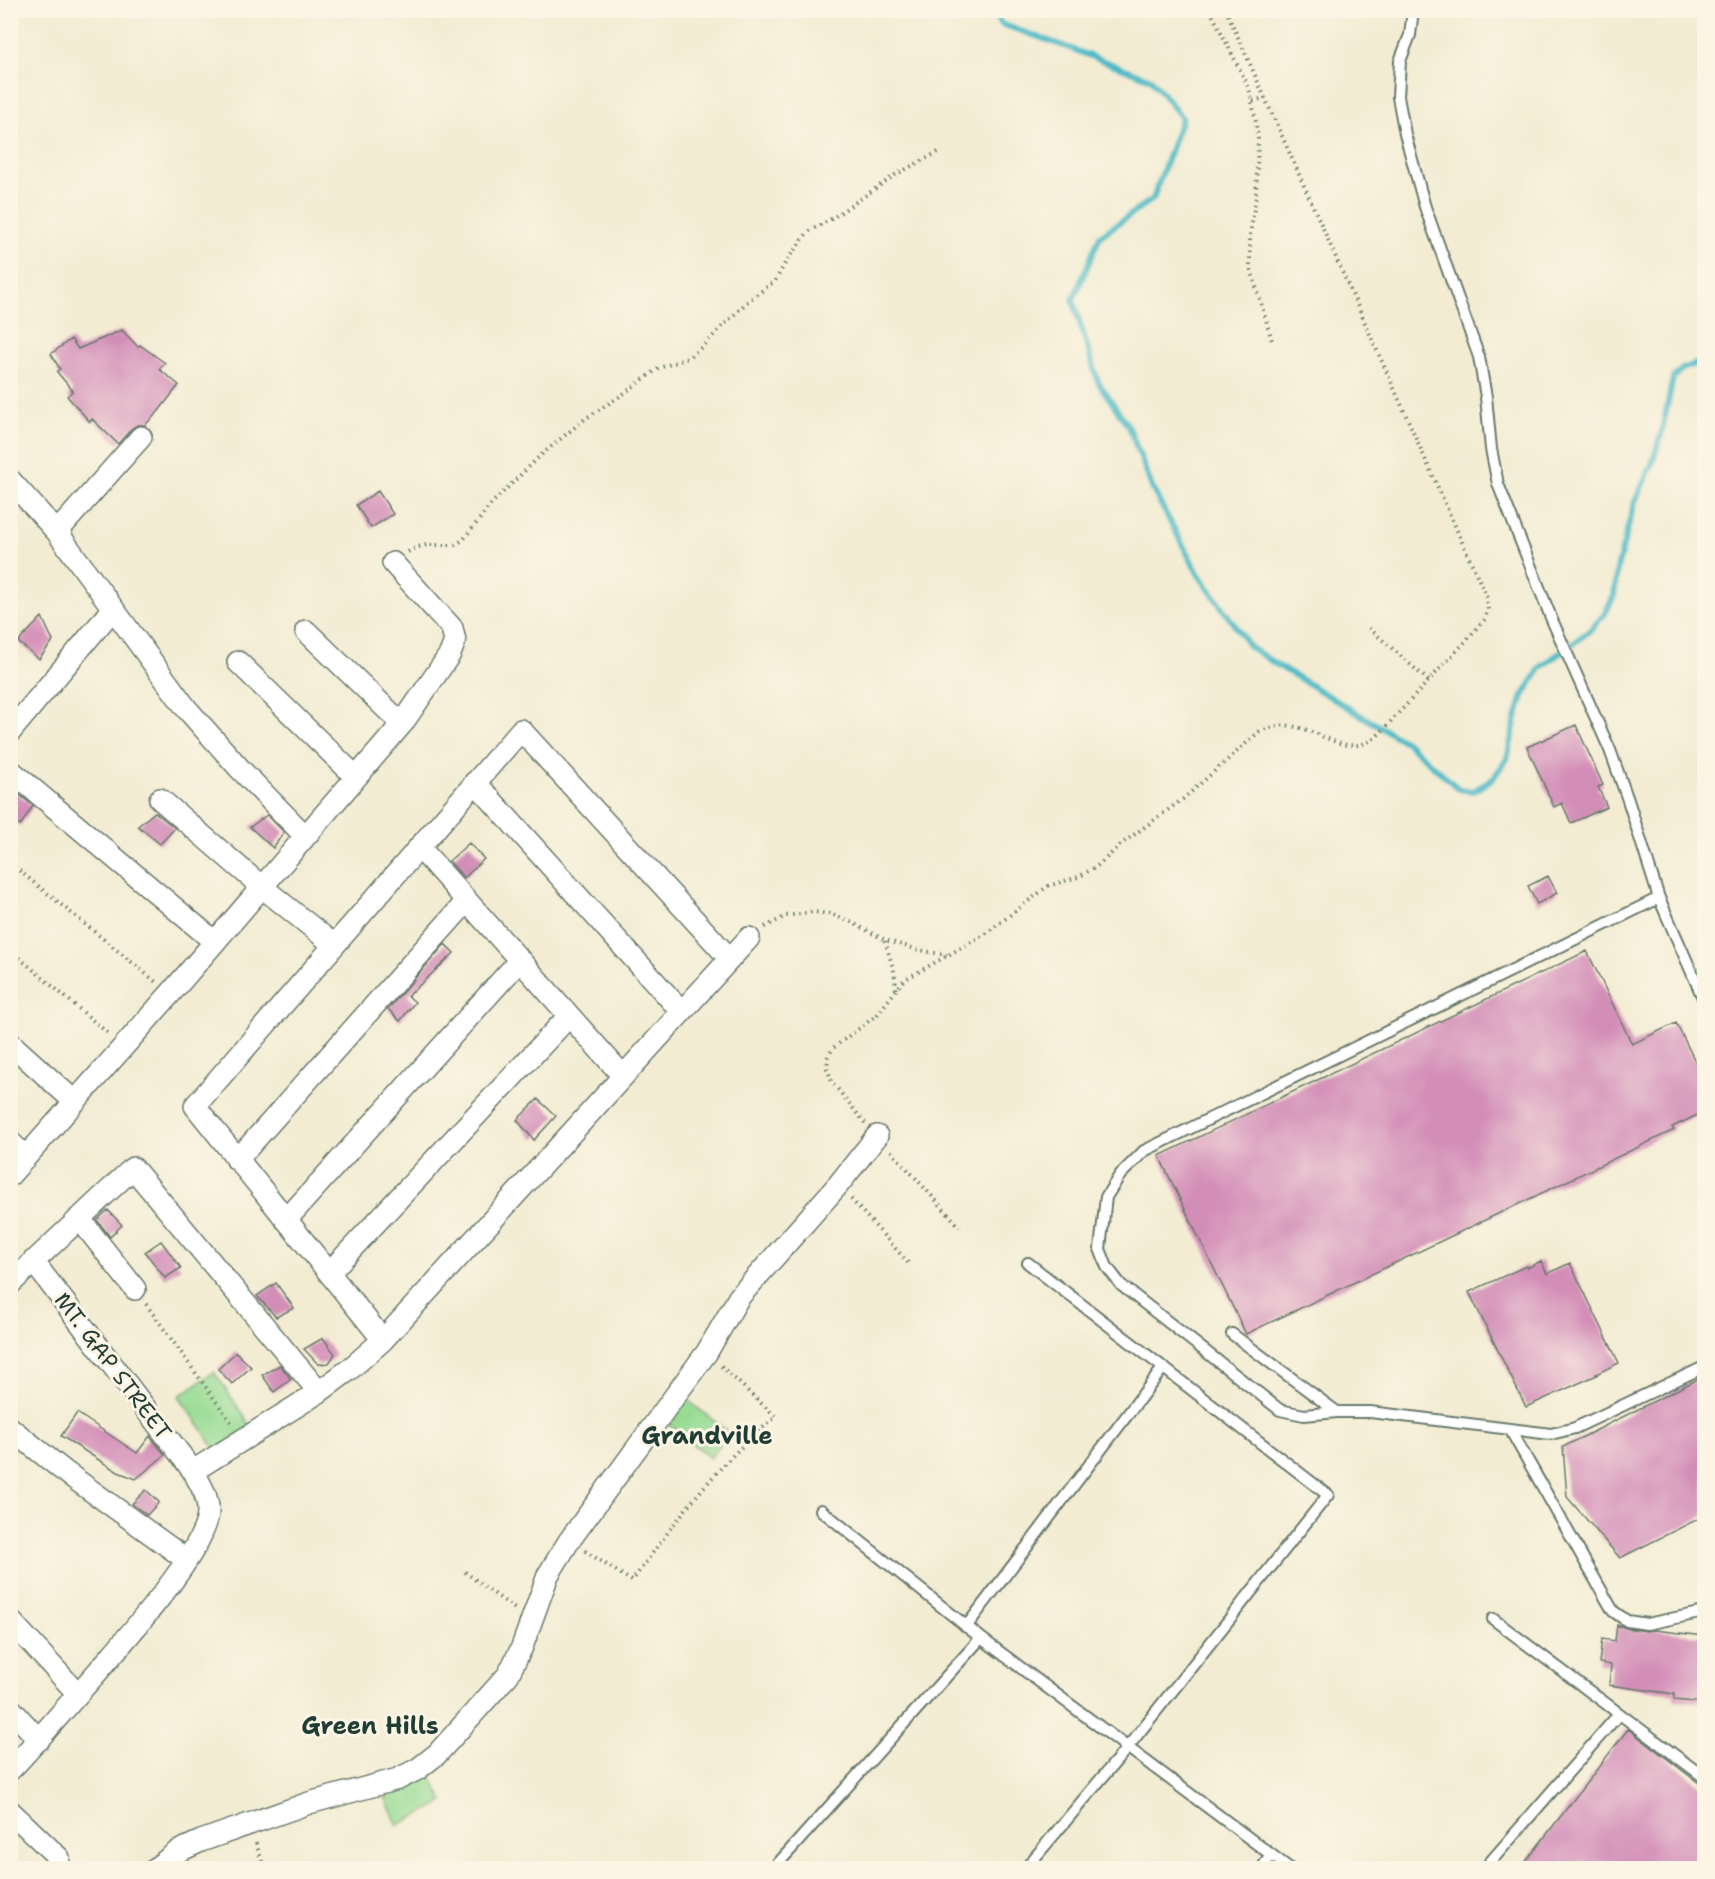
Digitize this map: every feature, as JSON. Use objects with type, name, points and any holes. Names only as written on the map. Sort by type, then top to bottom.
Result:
[{"type":"street","points":[[57,532],[141,437]]},
{"type":"street","points":[[10,480],[57,532],[186,708],[305,837]]},
{"type":"street","points":[[10,1175],[170,994],[402,724],[450,654],[455,641],[452,628],[393,563]]},
{"type":"street","points":[[10,732],[112,610]]},
{"type":"street","points":[[306,631],[402,724]]},
{"type":"street","points":[[238,662],[356,777]]},
{"type":"street","points":[[382,1340],[195,1106],[521,730],[730,959]]},
{"type":"street","points":[[10,770],[215,942]]},
{"type":"street","points":[[475,782],[681,1012]]},
{"type":"street","points":[[160,800],[334,945]]},
{"type":"street","points":[[419,847],[623,1076]]},
{"type":"street","points":[[237,1160],[467,901]]},
{"type":"street","points":[[193,1471],[319,1392],[350,1369],[382,1340],[749,938]]},
{"type":"street","points":[[286,1220],[520,960]]},
{"type":"street","points":[[329,1273],[569,1016]]},
{"type":"street","points":[[10,1043],[75,1102]]},
{"type":"street","points":[[156,1869],[177,1852],[201,1841],[309,1803],[376,1786],[418,1769],[437,1754],[508,1675],[522,1647],[548,1575],[569,1541],[706,1352],[739,1297],[838,1185],[877,1136]]},
{"type":"street","points":[[10,1142],[26,1157]]},
{"type":"street","points":[[10,1284],[133,1168],[319,1392]]},
{"type":"street","points":[[79,1218],[135,1289]]},
{"type":"street","name":"MT. GAP STREET","points":[[10,1770],[39,1740],[144,1617],[187,1560],[203,1529],[209,1510],[204,1491],[193,1471],[33,1261]]},
{"type":"street","points":[[10,1428],[64,1471],[187,1560]]},
{"type":"street","points":[[10,1620],[78,1694]]},
{"type":"street","points":[[10,1708],[39,1740]]},
{"type":"street","points":[[10,1811],[59,1858]]},
{"type":"lane","points":[[1413,10],[1410,35],[1400,61],[1398,97],[1405,134],[1425,207],[1479,357],[1498,484],[1552,620],[1610,750],[1659,898],[1704,999]]},
{"type":"lane","points":[[1659,898],[1144,1151],[1120,1175],[1106,1197],[1100,1249],[1107,1267],[1121,1285],[1280,1410],[1304,1415],[1370,1412],[1551,1434],[1575,1428],[1704,1367]]},
{"type":"lane","points":[[1026,1869],[1127,1748],[1328,1495],[1028,1263]]},
{"type":"lane","points":[[1232,1334],[1337,1412]]},
{"type":"lane","points":[[966,1627],[1163,1368]]},
{"type":"lane","points":[[1512,1431],[1613,1611],[1627,1621],[1647,1624],[1704,1612]]},
{"type":"lane","points":[[821,1510],[966,1627],[1289,1869]]},
{"type":"lane","points":[[1493,1619],[1704,1777]]},
{"type":"lane","points":[[774,1869],[981,1638]]},
{"type":"lane","points":[[1485,1869],[1619,1714]]},
{"type":"lane","points":[[1262,1869],[1271,1855]]},
{"type":"path","points":[[1210,10],[1236,60],[1253,101],[1258,138],[1256,196],[1250,235],[1250,266],[1273,344]]},
{"type":"path","points":[[960,1227],[862,1120],[832,1082],[827,1068],[832,1048],[877,1015],[888,1004],[904,980],[984,934],[1048,886],[1078,877],[1096,867],[1124,842],[1183,799],[1259,732],[1274,726],[1289,726],[1351,746],[1367,744],[1389,724],[1484,620],[1488,609],[1487,598],[1226,10]]},
{"type":"path","points":[[1236,60],[1242,46]]},
{"type":"path","points":[[1253,101],[1266,98]]},
{"type":"path","points":[[393,563],[418,547],[455,545],[463,540],[494,501],[541,455],[586,418],[659,368],[688,358],[703,346],[748,301],[775,281],[808,232],[895,175],[942,150]]},
{"type":"path","points":[[1369,627],[1429,681]]},
{"type":"path","points":[[10,863],[170,994]]},
{"type":"path","points":[[749,938],[786,916],[813,912],[831,914],[854,923],[885,940],[919,950],[948,955]]},
{"type":"path","points":[[885,940],[894,971],[896,989]]},
{"type":"path","points":[[10,950],[124,1046]]},
{"type":"path","points":[[838,1185],[911,1266]]},
{"type":"path","points":[[135,1289],[239,1434]]},
{"type":"path","points":[[569,1541],[632,1581],[691,1501],[728,1459],[776,1418],[706,1352]]},
{"type":"path","points":[[465,1572],[531,1620]]},
{"type":"path","points":[[250,1825],[264,1869]]},
{"type":"green space","points":[[214,1372],[251,1426],[216,1450],[179,1396]]},
{"type":"green space","points":[[684,1397],[729,1433],[710,1458],[664,1421]]},
{"type":"green space","points":[[430,1775],[444,1802],[398,1825],[385,1797]]},
{"type":"building","points":[[122,330],[138,347],[140,345],[165,363],[159,369],[179,385],[145,425],[132,428],[118,444],[92,419],[90,422],[67,396],[73,391],[57,372],[60,369],[51,354],[71,339],[78,349]]},
{"type":"building","points":[[378,491],[393,514],[371,528],[356,505]]},
{"type":"building","points":[[42,617],[53,641],[39,659],[18,642]]},
{"type":"building","points":[[1576,725],[1603,785],[1598,787],[1607,807],[1571,823],[1562,803],[1554,807],[1527,747]]},
{"type":"building","points":[[10,787],[33,806],[20,826],[10,818]]},
{"type":"building","points":[[155,812],[175,828],[160,844],[138,826]]},
{"type":"building","points":[[267,815],[284,832],[273,848],[250,827]]},
{"type":"building","points":[[469,843],[484,859],[464,878],[449,861]]},
{"type":"building","points":[[1548,876],[1557,893],[1537,904],[1528,886]]},
{"type":"building","points":[[445,944],[454,953],[408,996],[415,1002],[400,1021],[388,1009]]},
{"type":"building","points":[[1587,951],[1632,1044],[1676,1023],[1704,1079],[1704,1112],[1672,1127],[1674,1130],[1246,1334],[1159,1156]]},
{"type":"building","points":[[538,1099],[556,1116],[534,1140],[517,1120]]},
{"type":"building","points":[[108,1210],[122,1225],[110,1237],[97,1220]]},
{"type":"building","points":[[161,1241],[181,1268],[165,1278],[145,1252]]},
{"type":"building","points":[[1541,1261],[1547,1274],[1570,1263],[1619,1363],[1526,1407],[1469,1292]]},
{"type":"building","points":[[276,1283],[294,1308],[276,1317],[257,1296]]},
{"type":"building","points":[[323,1338],[335,1354],[329,1363],[318,1364],[304,1349]]},
{"type":"building","points":[[236,1352],[251,1367],[232,1384],[218,1369]]},
{"type":"building","points":[[280,1365],[291,1379],[274,1392],[262,1375]]},
{"type":"building","points":[[1704,1376],[1704,1516],[1620,1558],[1567,1497],[1563,1447]]},
{"type":"building","points":[[77,1413],[137,1453],[150,1436],[165,1455],[136,1479],[118,1472],[61,1436]]},
{"type":"building","points":[[146,1490],[159,1502],[147,1515],[132,1504]]},
{"type":"building","points":[[1617,1625],[1646,1631],[1704,1636],[1704,1703],[1674,1700],[1674,1694],[1609,1685],[1611,1665],[1599,1663],[1602,1639],[1615,1641]]},
{"type":"building","points":[[1628,1729],[1704,1787],[1704,1858],[1696,1869],[1520,1869]]},
{"type":"waterway","points":[[994,10],[1001,24],[1151,79],[1182,118],[1153,199],[1100,236],[1073,300],[1098,382],[1129,427],[1153,490],[1199,575],[1250,647],[1407,743],[1459,789],[1474,791],[1494,777],[1507,759],[1523,696],[1541,667],[1588,632],[1604,615],[1614,596],[1617,569],[1634,504],[1652,464],[1661,435],[1673,378],[1682,369],[1704,363]]},
{"type":"district","name":"Grandville","points":[[707,1436]]},
{"type":"district","name":"Green Hills","points":[[370,1726]]}]
